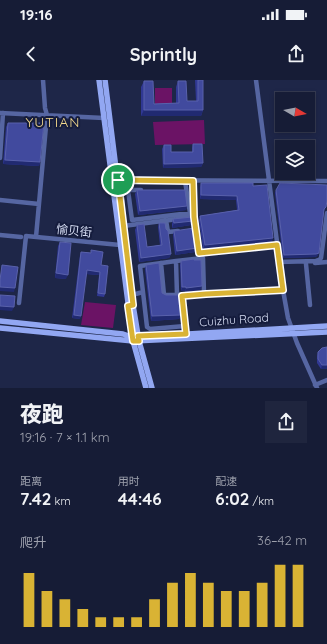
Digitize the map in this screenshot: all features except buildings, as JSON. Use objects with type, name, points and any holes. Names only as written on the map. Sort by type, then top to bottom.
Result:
[{"type":"main road","points":[[99,80],[120,245],[146,388]]},
{"type":"main road","points":[[105,80],[132,295],[130,306]]},
{"type":"main road","name":"Cuizhu Road","points":[[0,321],[123,334],[136,339],[186,334],[327,326]]},
{"type":"main road","name":"Cuizhu Road","points":[[0,328],[136,339],[327,332]]},
{"type":"main road","points":[[136,339],[152,388]]},
{"type":"street","points":[[36,237],[47,115],[42,80]]},
{"type":"street","points":[[256,80],[279,264],[288,318],[293,334],[316,387],[327,380]]},
{"type":"street","points":[[0,158],[2,113],[104,118]]},
{"type":"street","points":[[2,123],[10,123]]},
{"type":"street","points":[[39,124],[46,124]]},
{"type":"street","points":[[118,180],[327,182]]},
{"type":"street","points":[[143,190],[128,190],[132,220],[190,213],[185,181]]},
{"type":"street","points":[[193,181],[194,217],[199,253],[277,245]]},
{"type":"street","points":[[179,190],[186,190]]},
{"type":"street","points":[[0,200],[39,204]]},
{"type":"street","points":[[279,264],[316,261],[321,258],[327,213]]},
{"type":"street","points":[[123,226],[194,217]]},
{"type":"street","points":[[166,220],[168,232],[182,230]]},
{"type":"street","points":[[188,229],[195,228]]},
{"type":"street","name":"愉贝街","points":[[0,235],[120,245]]},
{"type":"street","points":[[19,303],[23,237]]},
{"type":"street","points":[[185,326],[150,329],[148,327],[140,266],[203,258],[204,294]]},
{"type":"street","points":[[176,261],[186,334]]},
{"type":"street","points":[[279,264],[327,262]]},
{"type":"street","points":[[161,263],[164,295],[283,290]]},
{"type":"street","points":[[306,264],[310,305]]},
{"type":"street","points":[[132,295],[143,292]]},
{"type":"shaded area","points":[[155,88],[172,88],[172,107],[155,107]]},
{"type":"shaded area","points":[[204,120],[205,144],[155,145],[153,122]]},
{"type":"shaded area","points":[[85,302],[116,305],[113,328],[81,325]]},
{"type":"district","name":"YUTIAN","points":[[53,122]]},
{"type":"route","points":[[118,180],[193,181],[194,217],[199,253],[277,245],[283,290],[182,296],[186,334],[138,336],[139,341],[133,341],[128,306],[133,305],[118,180]]}]
